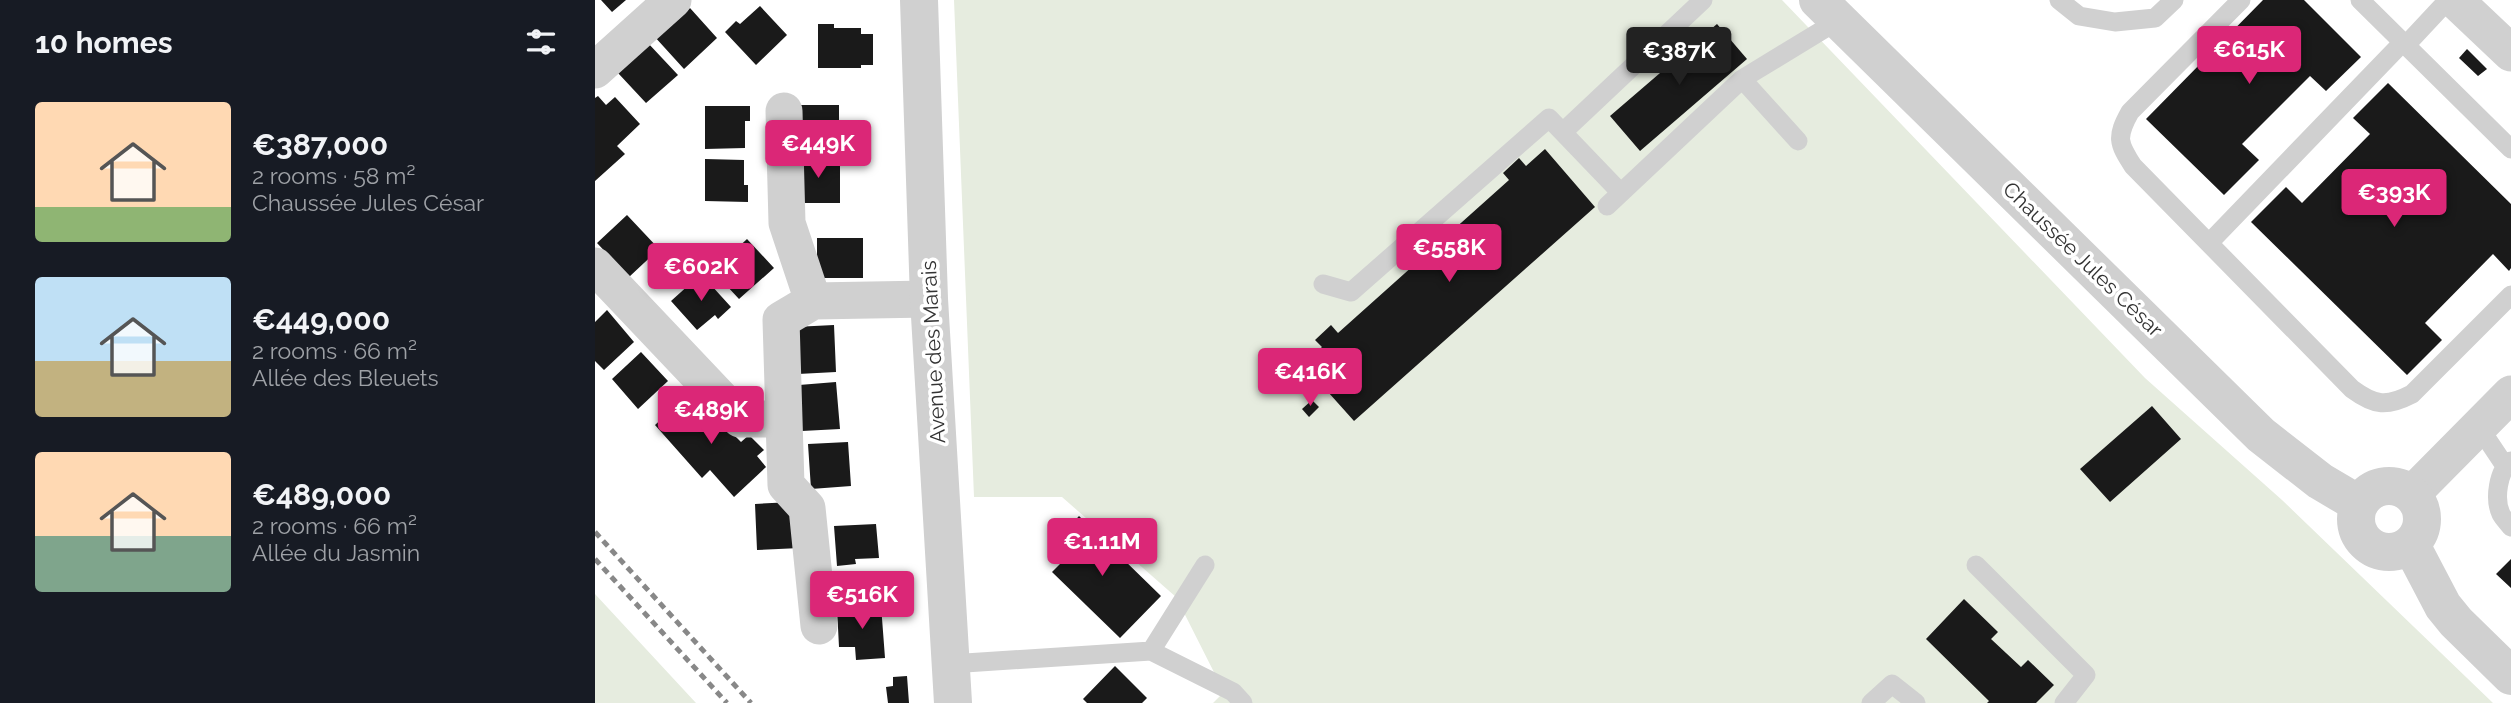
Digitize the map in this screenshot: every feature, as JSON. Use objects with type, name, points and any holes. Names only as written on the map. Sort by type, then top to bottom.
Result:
[{"type":"street","points":[[595,70],[673,0]]},
{"type":"street","name":"Avenue des Marais","points":[[919,0],[929,299],[953,703]]},
{"type":"street","points":[[2455,0],[2511,53]]},
{"type":"street","name":"Chaussée Jules César","points":[[1828,10],[2261,435],[2320,481],[2359,504]]},
{"type":"street","points":[[784,111],[787,223],[813,301]]},
{"type":"street","points":[[595,266],[740,419],[784,419]]},
{"type":"street","points":[[819,626],[807,508],[786,485],[781,320],[813,301],[929,299]]},
{"type":"street","points":[[2412,495],[2511,394]]},
{"type":"street","points":[[2380,487],[2400,487],[2412,495],[2422,511],[2423,520],[2411,545],[2392,552],[2382,552],[2364,542],[2356,524],[2359,504],[2368,493],[2380,487]]},
{"type":"street","points":[[2411,545],[2443,606],[2511,676]]},
{"type":"lane","points":[[1563,132],[1703,0]]},
{"type":"lane","points":[[2059,0],[2079,16],[2115,22],[2155,18],[2174,0]]},
{"type":"lane","points":[[2241,0],[2130,112],[2120,129],[2120,147],[2133,166],[2352,389],[2366,399],[2384,404],[2397,402],[2412,394],[2511,295]]},
{"type":"lane","points":[[2360,0],[2511,149]]},
{"type":"lane","points":[[2209,243],[2448,0]]},
{"type":"lane","points":[[1323,284],[1351,292],[1549,118],[1563,132],[1614,200],[1742,79],[1828,10]]},
{"type":"lane","points":[[1742,79],[1798,141]]},
{"type":"lane","points":[[2479,427],[2508,463],[2498,488],[2500,513],[2511,527]]},
{"type":"lane","points":[[1151,651],[1205,565]]},
{"type":"lane","points":[[1976,565],[2087,675],[2064,703]]},
{"type":"lane","points":[[950,664],[1151,651],[1233,692],[1243,703]]},
{"type":"lane","points":[[1871,703],[1892,684],[1916,703]]},
{"type":"shaded area","points":[[954,0],[1782,0],[2145,378],[2282,500],[2493,703],[1213,703],[1224,692],[1176,597],[1062,497],[974,497]]},
{"type":"shaded area","points":[[595,594],[696,703],[595,703]]},
{"type":"building","points":[[601,0],[626,0],[612,12]]},
{"type":"building","points":[[2263,0],[2304,0],[2361,57],[2326,91],[2310,76],[2242,144],[2259,160],[2224,195],[2146,119]]},
{"type":"building","points":[[760,6],[787,35],[756,65],[725,32],[736,21],[740,24]]},
{"type":"building","points":[[690,8],[717,38],[684,69],[654,36],[671,26]]},
{"type":"building","points":[[818,24],[834,24],[834,28],[861,28],[861,34],[873,34],[873,65],[861,65],[861,68],[818,68]]},
{"type":"building","points":[[1717,24],[1747,59],[1640,151],[1610,116]]},
{"type":"building","points":[[647,42],[678,75],[646,103],[618,73]]},
{"type":"building","points":[[2467,49],[2487,69],[2478,76],[2459,58]]},
{"type":"building","points":[[2388,83],[2511,204],[2511,268],[2509,271],[2493,254],[2425,323],[2442,340],[2407,375],[2251,222],[2286,187],[2302,203],[2370,134],[2353,118]]},
{"type":"building","points":[[598,96],[606,105],[615,97],[640,124],[617,146],[625,154],[595,181],[595,98]]},
{"type":"building","points":[[800,105],[839,105],[839,148],[793,148]]},
{"type":"building","points":[[705,106],[750,106],[750,121],[745,121],[745,148],[705,149]]},
{"type":"building","points":[[1545,149],[1595,207],[1354,421],[1303,364],[1322,347],[1315,340],[1331,325],[1338,333],[1509,180],[1503,173],[1519,158],[1526,166]]},
{"type":"building","points":[[705,159],[744,160],[744,185],[748,185],[748,202],[705,201]]},
{"type":"building","points":[[794,159],[840,159],[840,203],[800,203]]},
{"type":"building","points":[[627,215],[659,249],[629,277],[597,243]]},
{"type":"building","points":[[817,238],[863,238],[863,278],[817,278]]},
{"type":"building","points":[[747,239],[774,268],[739,299],[713,271]]},
{"type":"building","points":[[701,274],[731,307],[718,319],[715,315],[697,330],[671,301]]},
{"type":"building","points":[[607,310],[634,342],[604,370],[595,361],[595,322]]},
{"type":"building","points":[[834,325],[836,372],[798,374],[794,327]]},
{"type":"building","points":[[641,352],[668,381],[638,409],[612,379]]},
{"type":"building","points":[[836,382],[840,429],[802,431],[799,385]]},
{"type":"building","points":[[693,390],[707,405],[698,414],[717,434],[725,426],[741,442],[749,435],[764,450],[757,456],[766,467],[734,497],[710,470],[702,478],[655,425]]},
{"type":"building","points":[[1312,400],[1319,407],[1309,417],[1302,409]]},
{"type":"building","points":[[2152,406],[2181,439],[2110,502],[2080,469]]},
{"type":"building","points":[[848,442],[851,486],[811,489],[808,444]]},
{"type":"building","points":[[792,502],[800,548],[757,550],[755,504]]},
{"type":"building","points":[[1079,516],[1161,596],[1120,638],[1052,572],[1060,564],[1052,556],[1065,543],[1059,538]]},
{"type":"building","points":[[876,524],[879,558],[855,559],[856,564],[837,566],[834,526]]},
{"type":"building","points":[[2511,559],[2511,588],[2496,574]]},
{"type":"building","points":[[1964,599],[1998,632],[1991,639],[2021,667],[2028,660],[2054,685],[2036,703],[1987,703],[1989,701],[1926,639]]},
{"type":"building","points":[[881,605],[885,658],[856,660],[855,647],[839,647],[837,608]]},
{"type":"building","points":[[1115,666],[1147,698],[1142,703],[1087,703],[1083,699]]},
{"type":"building","points":[[907,676],[909,703],[888,703],[886,687],[893,686],[893,677]]},
{"type":"railway","points":[[595,532],[751,703]]},
{"type":"railway","points":[[595,559],[727,703]]}]
